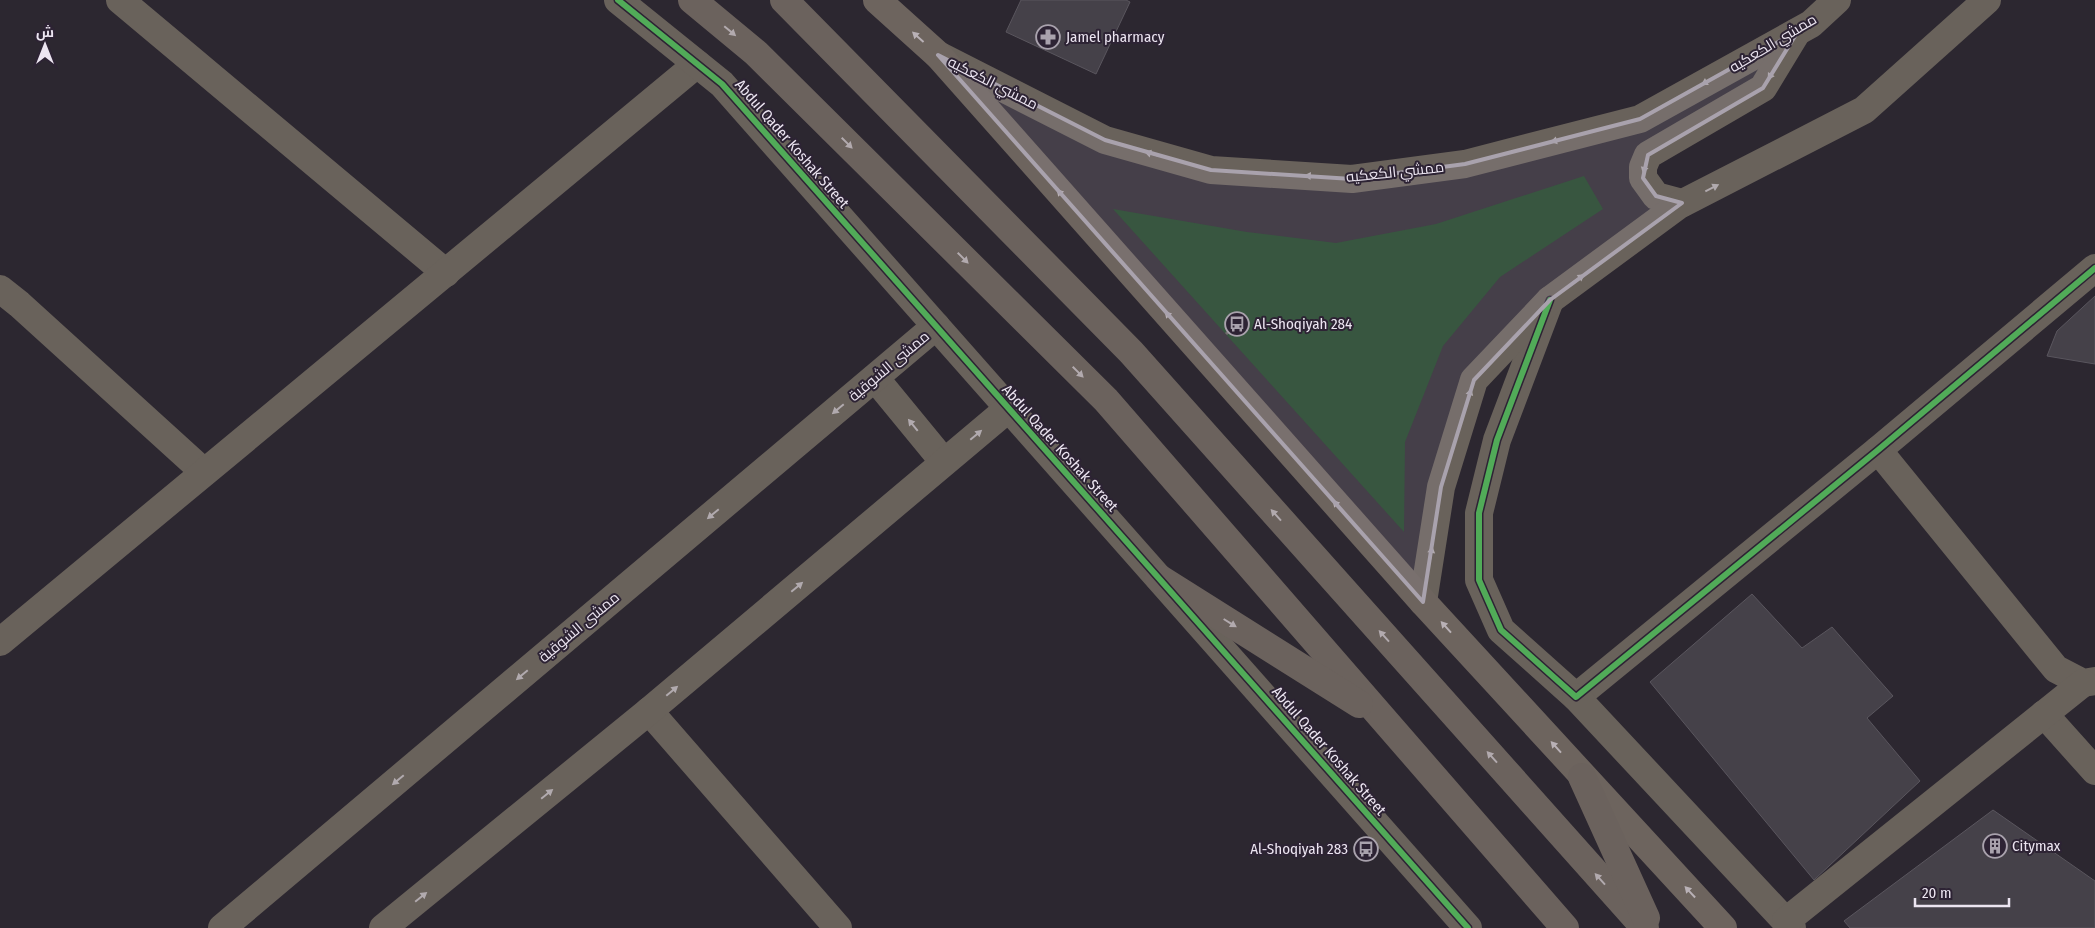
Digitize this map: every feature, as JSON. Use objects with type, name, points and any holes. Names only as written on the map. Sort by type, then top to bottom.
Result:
[{"type":"main road","points":[[692,0],[756,53],[1106,400],[1565,928]]},
{"type":"main road","points":[[784,0],[1131,352],[1644,928]]},
{"type":"main road","points":[[877,0],[938,54],[1423,602],[1723,928]]},
{"type":"main road","points":[[1159,578],[1384,720]]},
{"type":"main road","points":[[1582,776],[1650,928]]},
{"type":"street","points":[[120,0],[446,272]]},
{"type":"street","name":"Abdul Qader Koshak Street","points":[[618,0],[722,84],[1468,928]]},
{"type":"street","name":"ممشي الكعكيه","points":[[938,54],[1105,140],[1211,170],[1352,179],[1465,164],[1640,119],[1811,24],[1837,0]]},
{"type":"street","points":[[1423,602],[1441,487],[1474,380],[1550,300],[1682,204],[1864,110],[1987,0]]},
{"type":"street","points":[[1682,204],[1656,196],[1642,178],[1643,167],[1648,155],[1763,88],[1798,31]]},
{"type":"street","points":[[0,642],[698,64]]},
{"type":"street","points":[[1576,697],[1878,450],[2095,268]]},
{"type":"street","points":[[0,289],[19,304],[204,472]]},
{"type":"street","points":[[1550,300],[1497,440],[1479,513],[1479,580],[1501,630],[1576,697],[1789,925],[2044,714],[2089,682]]},
{"type":"street","name":"ممشى الشوقية","points":[[222,928],[936,326]]},
{"type":"street","points":[[875,378],[944,462]]},
{"type":"street","points":[[383,928],[649,711],[1009,408]]},
{"type":"street","points":[[1878,450],[2056,669],[2089,682]]},
{"type":"street","points":[[649,711],[838,928]]},
{"type":"street","points":[[2044,714],[2095,771]]},
{"type":"highlighted area","points":[[1798,31],[1763,88],[1648,155],[1643,178],[1656,196],[1682,203],[1550,300],[1474,380],[1441,487],[1423,602],[938,55],[1105,140],[1211,170],[1352,179],[1465,164],[1640,119]]},
{"type":"green space","points":[[1584,176],[1603,209],[1500,277],[1443,346],[1405,442],[1404,532],[1113,209],[1247,232],[1336,243],[1436,224]]},
{"type":"building","points":[[1021,0],[1126,0],[1130,2],[1096,74],[1006,32]]},
{"type":"building","points":[[2095,296],[2095,364],[2047,356],[2057,331]]},
{"type":"building","points":[[1752,594],[1802,648],[1832,627],[1893,696],[1867,718],[1920,781],[1814,880],[1650,682]]},
{"type":"building","name":"Citymax","points":[[1993,810],[2095,881],[2095,928],[1850,928],[1844,921]]},
{"type":"cycle path","points":[[618,0],[722,84],[1468,928]]},
{"type":"cycle path","points":[[1550,300],[1497,440],[1479,513],[1479,580],[1501,630],[1576,697],[1878,450],[2095,268]]},
{"type":"place","name":"Jamel pharmacy","points":[[1048,37]]},
{"type":"place","name":"Al-Shoqiyah 284","points":[[1237,324]]},
{"type":"place","name":"Citymax","points":[[1995,846]]},
{"type":"place","name":"Al-Shoqiyah 283","points":[[1366,849]]}]
